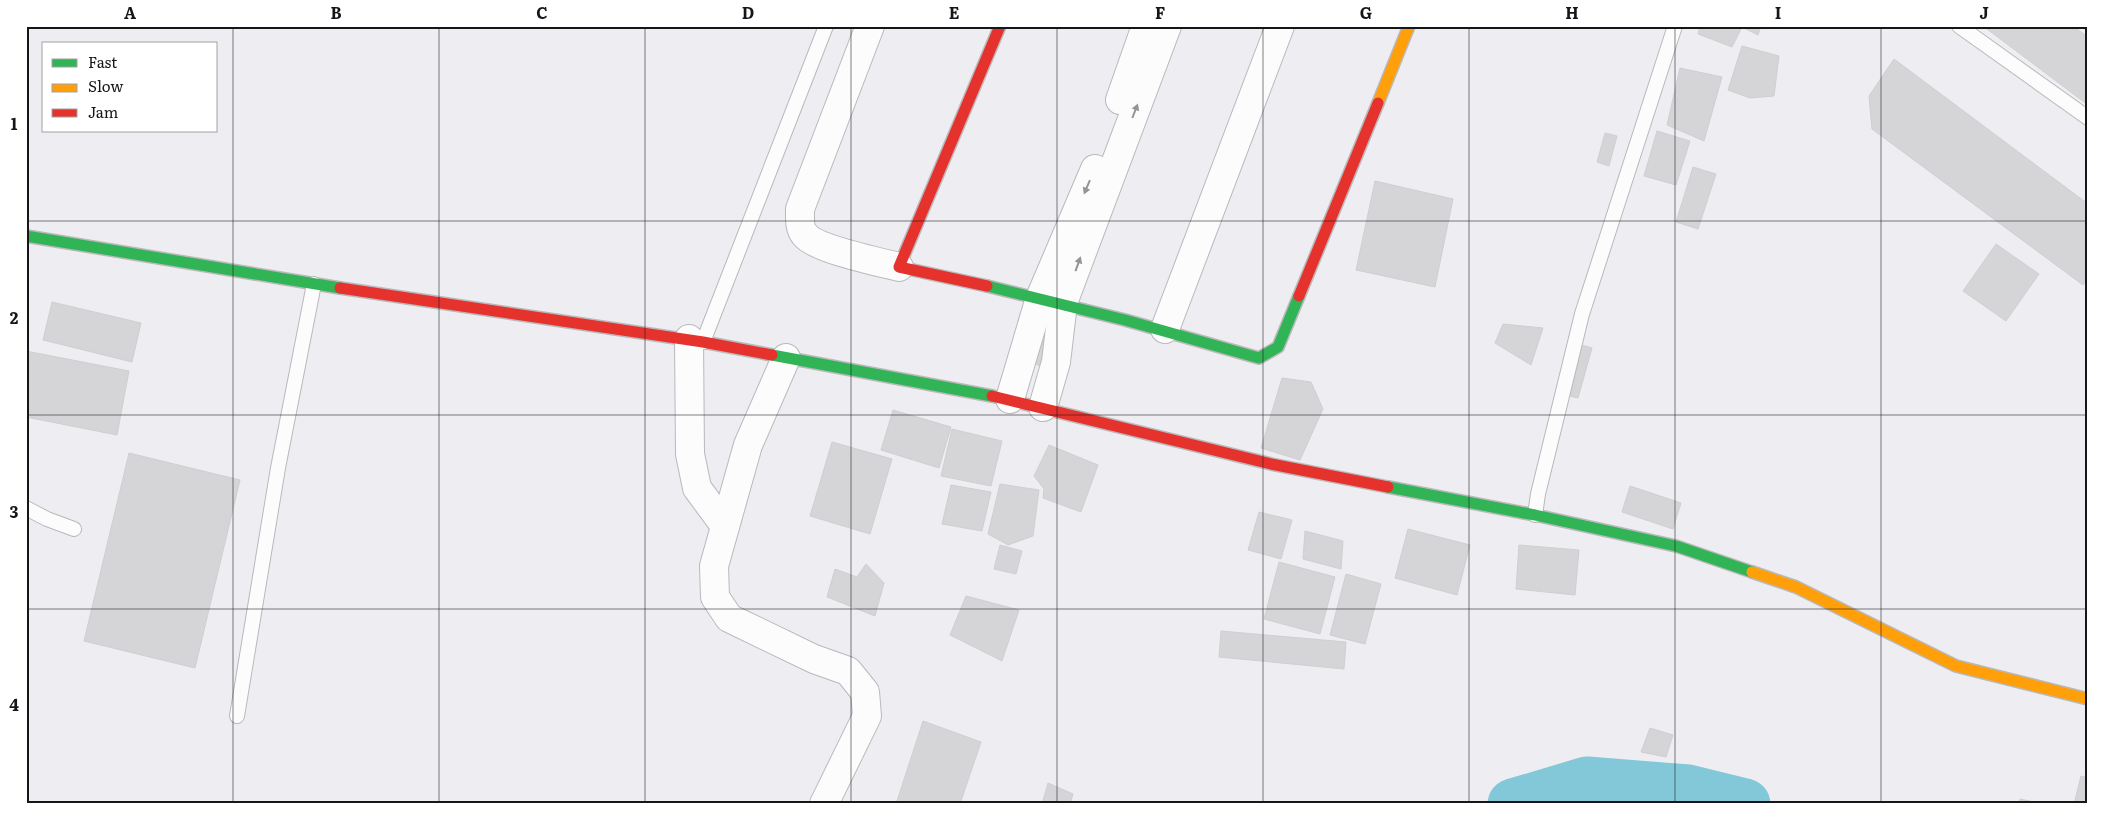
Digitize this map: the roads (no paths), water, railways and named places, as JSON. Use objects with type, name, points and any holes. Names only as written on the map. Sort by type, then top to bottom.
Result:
[{"type":"street","points":[[870,26],[800,209],[800,222],[804,235],[815,244],[899,267],[1052,300],[1165,329],[1260,358],[1278,347],[1408,26]]},
{"type":"street","points":[[899,267],[1000,26]]},
{"type":"street","points":[[1043,407],[1056,362],[1052,300],[1096,165],[1146,26]]},
{"type":"street","points":[[1010,399],[1167,26]]},
{"type":"street","points":[[1165,329],[1280,26]]},
{"type":"street","points":[[26,236],[314,284],[696,340],[1010,399],[1271,464],[1535,515],[1676,546],[1796,587],[1956,666],[2088,699]]},
{"type":"street","points":[[696,340],[690,454],[697,488],[725,526]]},
{"type":"street","points":[[786,358],[748,446],[714,566],[715,597],[729,618],[814,659],[848,671],[865,692],[867,716],[824,804]]},
{"type":"lane","points":[[696,340],[826,26]]},
{"type":"lane","points":[[1535,515],[1538,494],[1582,314],[1675,26]]},
{"type":"lane","points":[[1960,26],[2088,118]]},
{"type":"lane","points":[[237,716],[278,468],[314,284]]},
{"type":"lane","points":[[26,508],[47,519],[74,529]]},
{"type":"waterway","points":[[1513,804],[1587,782],[1688,790],[1745,804]]}]
